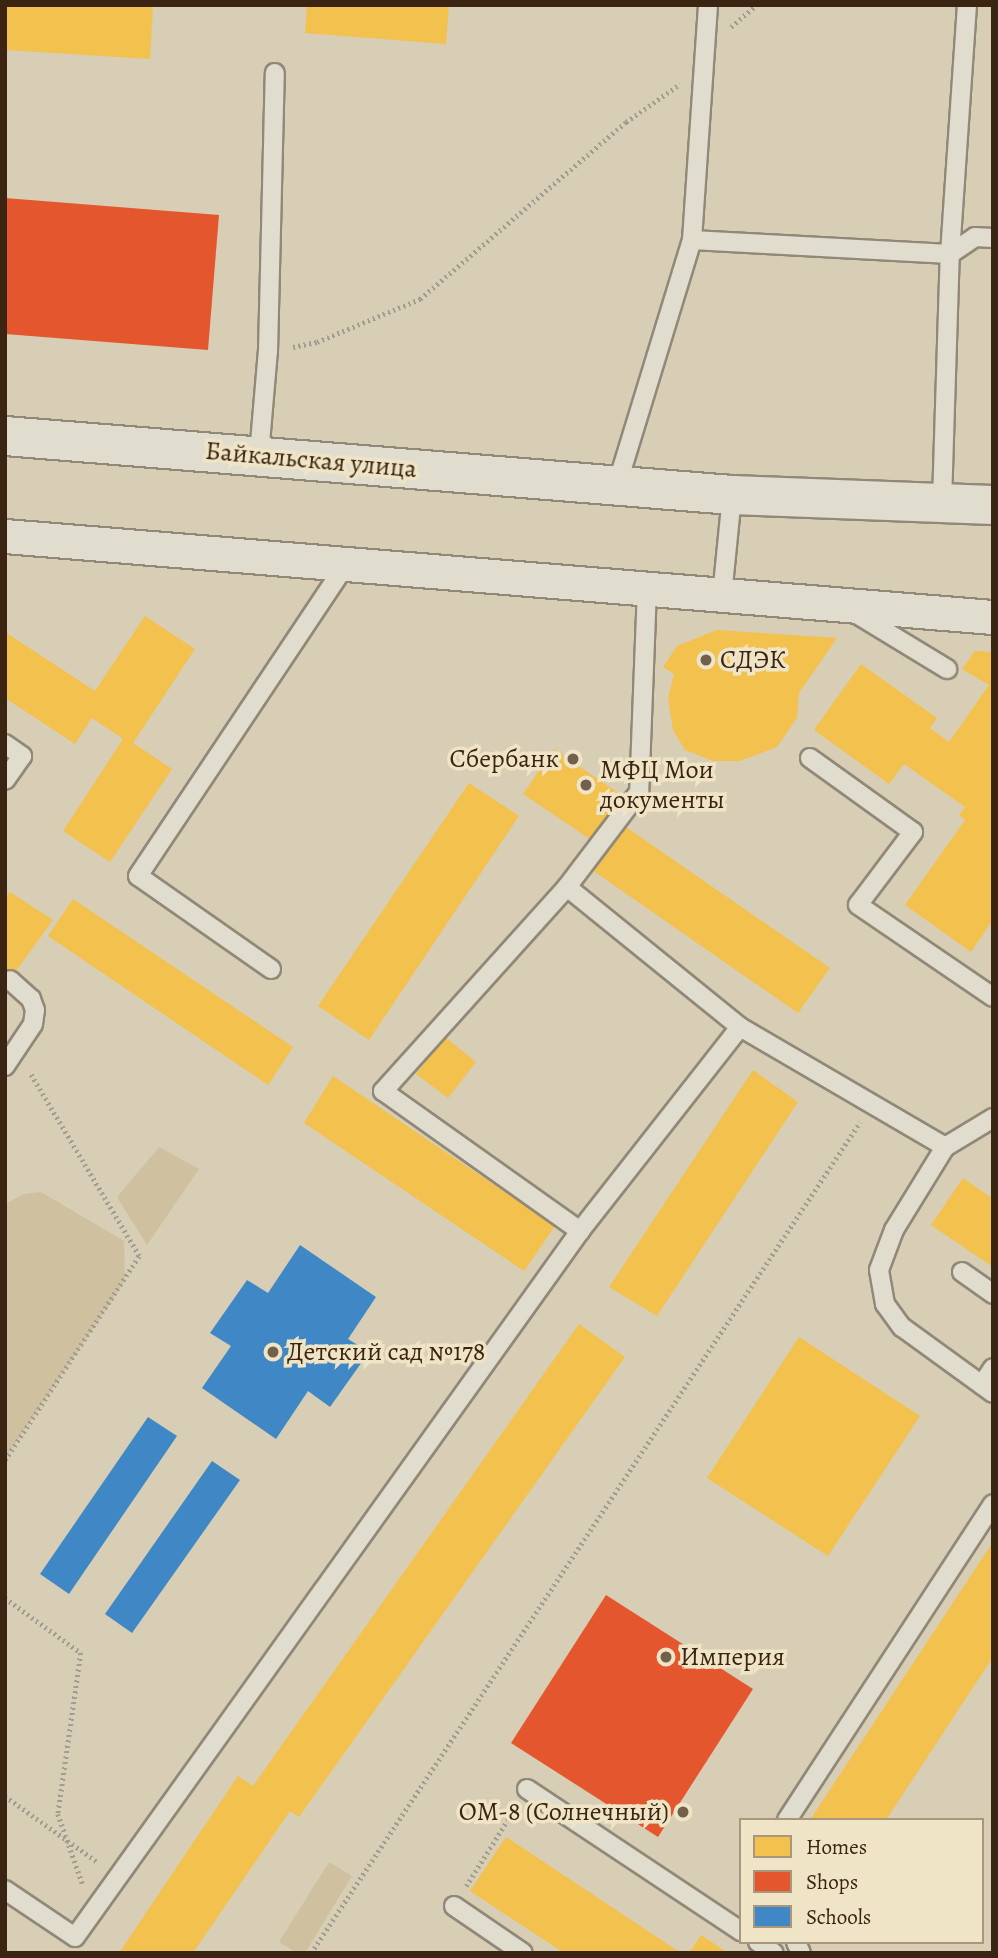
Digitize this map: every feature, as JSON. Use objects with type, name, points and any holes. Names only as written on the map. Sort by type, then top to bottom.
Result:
[{"type":"main road","name":"Байкальская улица","points":[[5,436],[732,495]]},
{"type":"main road","points":[[732,495],[993,505]]},
{"type":"street","points":[[5,536],[345,566],[993,617]]},
{"type":"lane","points":[[617,485],[692,240],[708,5]]},
{"type":"lane","points":[[942,502],[950,254],[967,5]]},
{"type":"lane","points":[[259,455],[268,351],[275,74]]},
{"type":"lane","points":[[692,240],[950,254],[975,237],[993,238]]},
{"type":"lane","points":[[722,596],[732,495]]},
{"type":"lane","points":[[271,970],[138,876],[345,566]]},
{"type":"lane","points":[[580,1231],[383,1091],[568,887],[639,792],[647,588]]},
{"type":"lane","points":[[843,606],[947,669]]},
{"type":"lane","points":[[5,744],[22,756],[5,780]]},
{"type":"lane","points":[[810,758],[913,832],[859,905],[993,997]]},
{"type":"lane","points":[[568,887],[740,1027],[946,1147]]},
{"type":"lane","points":[[5,1066],[33,1024],[35,1010],[31,999],[10,980]]},
{"type":"lane","points":[[5,1890],[75,1937],[580,1231],[740,1027]]},
{"type":"lane","points":[[993,1118],[946,1147],[894,1230],[879,1270],[884,1304],[902,1327],[987,1389],[993,1368]]},
{"type":"lane","points":[[962,1272],[993,1294]]},
{"type":"lane","points":[[788,1818],[993,1504]]},
{"type":"lane","points":[[527,1789],[739,1930]]},
{"type":"lane","points":[[454,1906],[523,1953]]},
{"type":"path","points":[[268,351],[317,342],[420,299],[626,122],[704,67]]},
{"type":"path","points":[[5,1460],[139,1256],[16,1049]]},
{"type":"path","points":[[311,1953],[873,1104]]},
{"type":"path","points":[[5,1598],[81,1653],[58,1814],[93,1912]]},
{"type":"path","points":[[454,1906],[527,1789]]},
{"type":"path","points":[[5,1796],[118,1876]]},
{"type":"shaded area","points":[[159,1147],[199,1169],[147,1245],[117,1197]]},
{"type":"shaded area","points":[[41,1192],[124,1241],[125,1281],[5,1459],[5,1204],[24,1194]]},
{"type":"shaded area","points":[[329,1862],[352,1876],[305,1953],[297,1953],[279,1942]]},
{"type":"building: Homes","points":[[5,5],[153,5],[150,59],[5,50]]},
{"type":"building: Homes","points":[[307,5],[449,5],[446,44],[305,33]]},
{"type":"building: Homes","points":[[145,616],[195,649],[133,743],[172,769],[110,862],[63,831],[123,739],[92,718],[75,744],[5,698],[5,632],[95,691]]},
{"type":"building: Homes","points":[[717,630],[837,638],[799,693],[797,718],[777,747],[740,761],[713,761],[685,750],[673,730],[668,698],[674,674],[663,667],[677,646]]},
{"type":"building: Homes","points":[[975,651],[993,652],[993,920],[971,952],[905,905],[965,820],[959,815],[965,807],[904,764],[889,784],[814,730],[861,664],[937,718],[930,728],[949,742],[989,685],[962,669]]},
{"type":"building: Homes","points":[[554,749],[624,797],[594,842],[523,794]]},
{"type":"building: Homes","points":[[469,783],[519,816],[369,1040],[318,1006]]},
{"type":"building: Homes","points":[[623,825],[830,968],[798,1013],[592,870]]},
{"type":"building: Homes","points":[[10,892],[53,920],[5,986],[5,899]]},
{"type":"building: Homes","points":[[73,899],[293,1047],[268,1085],[48,936]]},
{"type":"building: Homes","points":[[445,1037],[476,1062],[448,1098],[416,1074]]},
{"type":"building: Homes","points":[[753,1070],[798,1102],[657,1316],[609,1287]]},
{"type":"building: Homes","points":[[333,1076],[555,1226],[524,1271],[304,1123]]},
{"type":"building: Homes","points":[[963,1178],[993,1199],[993,1267],[931,1225]]},
{"type":"building: Homes","points":[[579,1324],[625,1357],[299,1817],[290,1811],[193,1953],[119,1953],[238,1776],[253,1786]]},
{"type":"building: Homes","points":[[799,1337],[920,1416],[828,1556],[707,1478]]},
{"type":"building: Homes","points":[[993,1542],[993,1657],[887,1818],[811,1818]]},
{"type":"building: Homes","points":[[506,1837],[681,1953],[564,1953],[470,1891]]},
{"type":"building: Homes","points":[[701,1935],[728,1953],[689,1953]]},
{"type":"building: Shops","points":[[5,198],[219,215],[208,350],[5,334]]},
{"type":"building: Shops","points":[[606,1595],[753,1689],[658,1837],[511,1743]]},
{"type":"building: Schools","name":"Детский сад №178","points":[[300,1245],[376,1297],[348,1339],[369,1352],[330,1407],[308,1391],[276,1439],[202,1388],[231,1346],[210,1333],[247,1280],[268,1293]]},
{"type":"building: Schools","points":[[148,1417],[177,1436],[69,1594],[40,1574]]},
{"type":"building: Schools","points":[[212,1461],[240,1480],[132,1633],[105,1614]]},
{"type":"place","name":"СДЭК","points":[[706,660]]},
{"type":"place","name":"Сбербанк","points":[[573,759]]},
{"type":"place","name":"МФЦ Мои документы","points":[[586,785]]},
{"type":"place","name":"Детский сад №178","points":[[273,1352]]},
{"type":"place","name":"Империя","points":[[666,1657]]},
{"type":"place","name":"ОМ-8 (Солнечный)","points":[[683,1812]]}]
